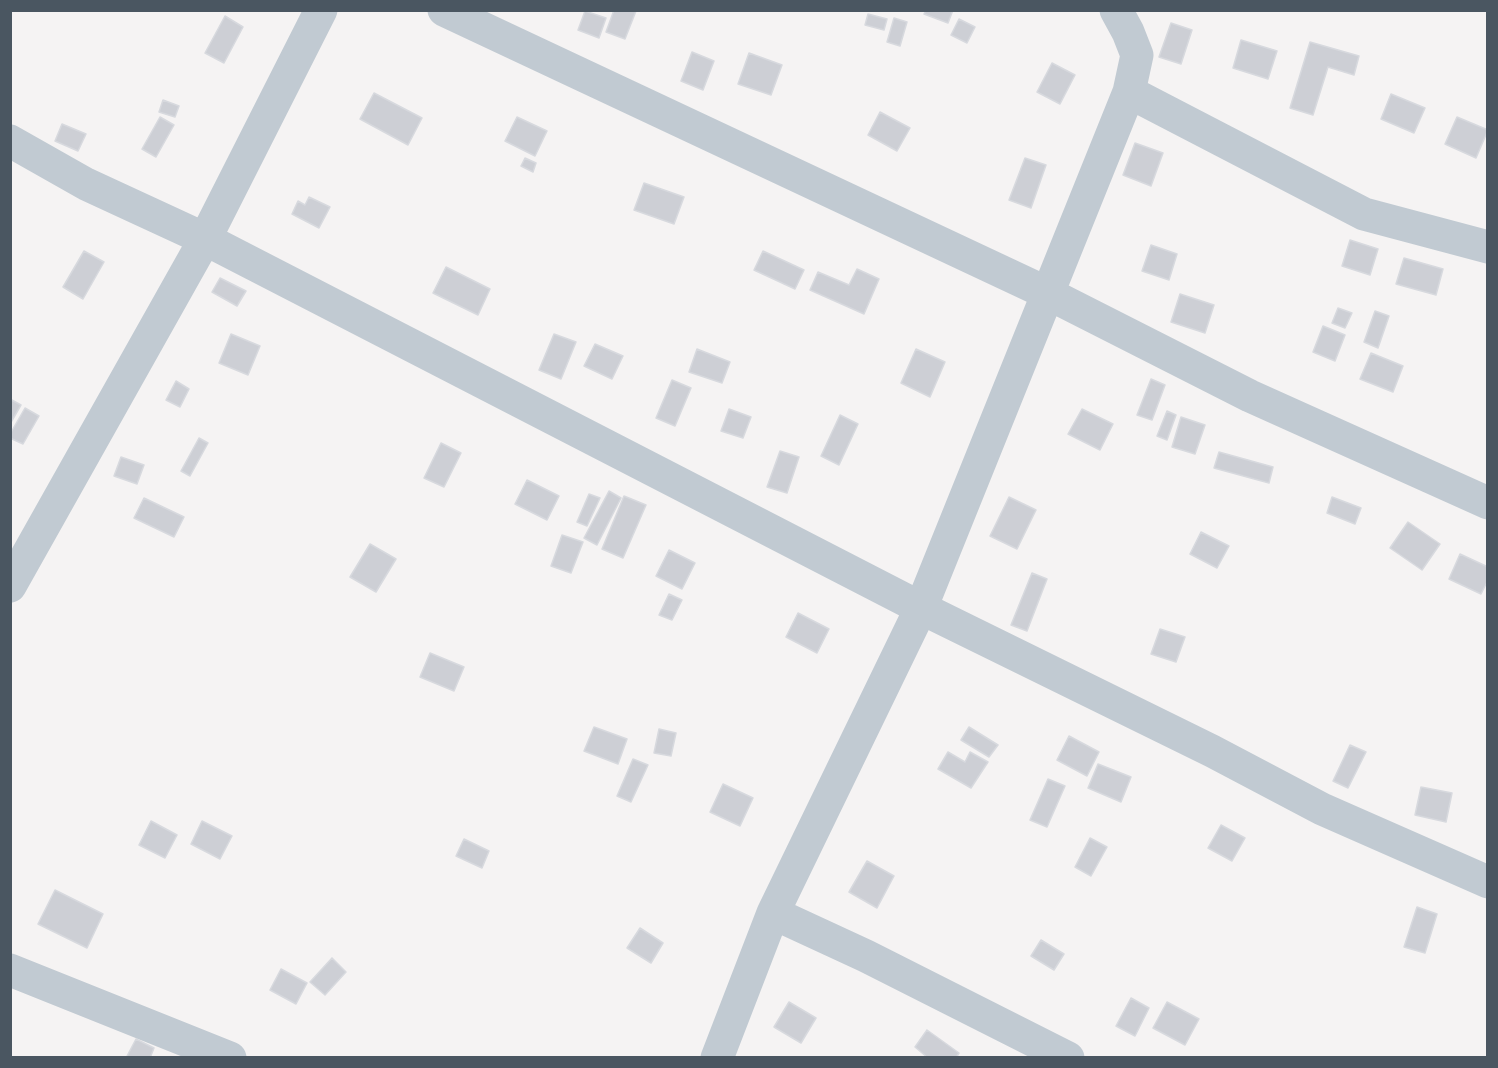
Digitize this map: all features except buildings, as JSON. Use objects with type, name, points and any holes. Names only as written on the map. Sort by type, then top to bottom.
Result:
[{"type":"street","points":[[10,586],[205,239],[321,10]]},
{"type":"street","points":[[444,10],[1047,293],[1250,396],[1488,503]]},
{"type":"street","points":[[717,1058],[773,913],[921,608],[1129,92],[1137,55],[1116,10]]},
{"type":"street","points":[[1129,92],[1364,214],[1488,247]]},
{"type":"street","points":[[10,141],[86,184],[205,239],[921,608],[1212,751],[1322,809],[1488,882]]},
{"type":"street","points":[[773,913],[866,956],[1068,1058]]},
{"type":"street","points":[[10,970],[230,1058]]}]
